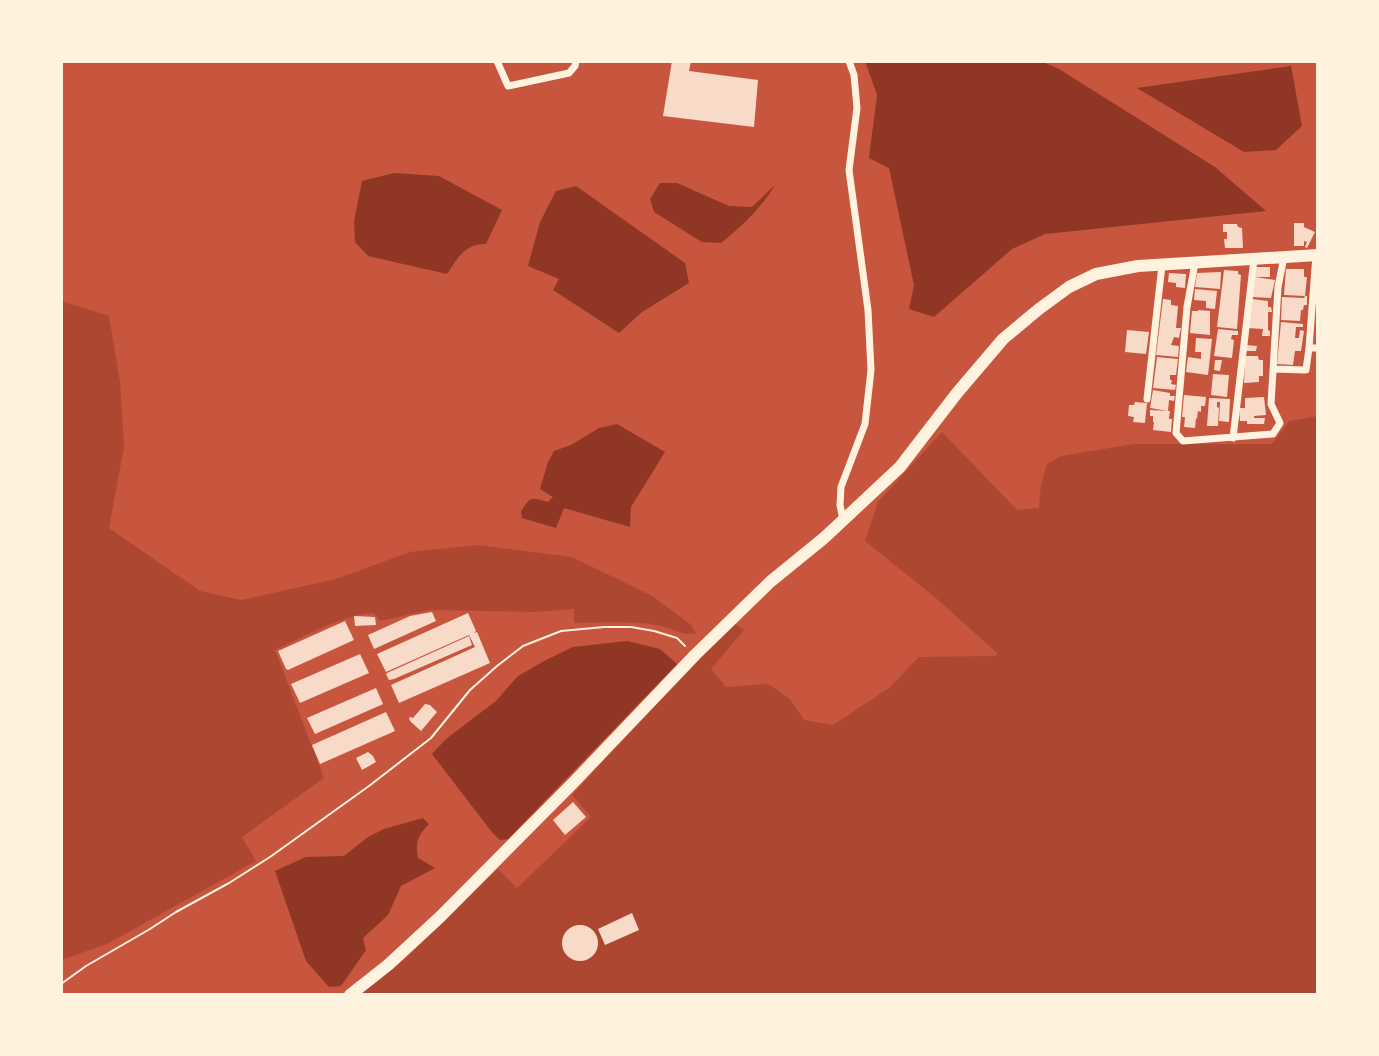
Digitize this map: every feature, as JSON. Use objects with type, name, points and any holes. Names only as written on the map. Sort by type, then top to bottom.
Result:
[{"type":"main road","points":[[349,995],[388,965],[440,917],[769,582],[824,538],[900,467],[1003,339],[1038,309],[1069,287],[1096,274],[1138,266],[1317,255]]},
{"type":"street","points":[[497,61],[508,86],[569,73],[576,61]]},
{"type":"street","points":[[843,520],[840,505],[841,486],[865,424],[871,370],[868,310],[849,170],[857,108],[854,75],[849,61]]},
{"type":"street","points":[[1273,369],[1306,370],[1313,348],[1317,255]]},
{"type":"street","points":[[1195,262],[1187,307],[1176,433],[1183,441],[1273,434],[1280,423],[1271,404],[1278,288],[1284,257]]},
{"type":"street","points":[[1233,438],[1254,259]]},
{"type":"street","points":[[1147,399],[1162,265]]},
{"type":"path","points":[[61,984],[86,966],[251,869],[350,800],[431,737],[470,690],[523,646],[561,631],[604,626],[631,627],[677,638],[695,655]]},
{"type":"shaded area","points":[[865,61],[1041,61],[1059,69],[1215,167],[1266,211],[1045,234],[1012,249],[934,317],[909,309],[914,285],[889,168],[869,158],[877,95]]},
{"type":"shaded area","points":[[1291,66],[1302,126],[1276,150],[1244,152],[1137,88]]},
{"type":"shaded area","points":[[394,173],[439,176],[502,210],[486,244],[467,249],[447,274],[368,256],[355,242],[354,221],[362,181]]},
{"type":"shaded area","points":[[660,183],[677,183],[729,206],[752,207],[775,185],[751,216],[721,243],[702,242],[654,212],[650,199]]},
{"type":"shaded area","points":[[576,186],[685,263],[689,283],[642,312],[619,333],[553,290],[559,279],[528,266],[540,222],[556,191]]},
{"type":"shaded area","points":[[61,301],[109,316],[120,382],[124,447],[109,528],[200,591],[241,600],[336,579],[410,552],[478,545],[572,557],[652,596],[690,624],[696,633],[683,633],[643,623],[574,623],[574,609],[535,612],[429,610],[380,621],[374,613],[349,618],[275,650],[324,778],[242,837],[256,861],[107,944],[61,960]]},
{"type":"shaded area","points":[[1318,416],[1318,995],[359,995],[405,959],[498,869],[517,888],[591,817],[572,795],[691,666],[735,624],[744,630],[711,669],[726,687],[768,684],[790,699],[804,720],[833,725],[889,688],[919,657],[996,656],[997,653],[937,599],[865,541],[878,502],[942,432],[1017,510],[1039,508],[1041,484],[1047,464],[1061,456],[1134,444],[1272,444],[1289,421]]},
{"type":"shaded area","points":[[617,424],[665,452],[631,507],[630,527],[564,508],[556,528],[522,518],[521,511],[529,500],[548,502],[553,497],[540,489],[554,451],[571,445],[599,428]]},
{"type":"shaded area","points":[[627,641],[660,649],[677,664],[508,839],[500,840],[432,754],[446,739],[496,701],[518,676],[573,647]]},
{"type":"shaded area","points":[[423,818],[429,824],[418,839],[418,858],[435,868],[401,886],[388,915],[363,938],[366,950],[341,986],[329,987],[306,961],[275,871],[306,857],[344,856],[368,837],[384,829]]},
{"type":"building","points":[[672,61],[691,61],[689,71],[758,80],[754,127],[663,116]]},
{"type":"building","points":[[1294,223],[1304,223],[1304,227],[1315,232],[1307,248],[1307,242],[1304,241],[1304,246],[1294,246]]},
{"type":"building","points":[[1223,224],[1237,224],[1242,228],[1243,248],[1225,248],[1224,239],[1227,239],[1227,232],[1223,232]]},
{"type":"building","points":[[1256,267],[1270,267],[1270,277],[1255,277]]},
{"type":"building","points":[[1286,269],[1304,269],[1304,277],[1307,277],[1305,296],[1284,295]]},
{"type":"building","points":[[1224,270],[1238,271],[1241,275],[1237,329],[1217,327]]},
{"type":"building","points":[[1221,272],[1220,289],[1195,287],[1197,273]]},
{"type":"building","points":[[1169,273],[1186,274],[1185,288],[1168,282]]},
{"type":"building","points":[[1255,277],[1275,280],[1271,298],[1252,297]]},
{"type":"building","points":[[1195,289],[1217,291],[1215,309],[1206,308],[1206,301],[1194,300]]},
{"type":"building","points":[[1305,296],[1307,305],[1301,310],[1300,321],[1281,320],[1282,297]]},
{"type":"building","points":[[1163,299],[1171,300],[1171,305],[1178,306],[1176,328],[1181,328],[1179,338],[1174,337],[1171,345],[1179,346],[1178,357],[1156,355]]},
{"type":"building","points":[[1252,299],[1268,301],[1268,307],[1271,307],[1272,312],[1268,312],[1270,336],[1262,336],[1263,329],[1248,328]]},
{"type":"building","points":[[1192,311],[1210,311],[1210,335],[1190,333]]},
{"type":"building","points":[[1281,322],[1303,324],[1303,327],[1296,327],[1295,338],[1299,338],[1300,330],[1304,331],[1301,351],[1295,351],[1293,365],[1277,364]]},
{"type":"building","points":[[1218,329],[1238,331],[1238,335],[1232,335],[1231,339],[1234,340],[1232,358],[1214,356]]},
{"type":"building","points":[[1127,330],[1149,332],[1146,354],[1125,352]]},
{"type":"building","points":[[1196,338],[1212,339],[1208,375],[1186,372],[1188,357],[1201,359],[1201,352],[1195,352]]},
{"type":"building","points":[[1246,345],[1257,346],[1256,351],[1246,351]]},
{"type":"building","points":[[1245,356],[1258,356],[1259,360],[1263,360],[1263,376],[1259,376],[1259,382],[1244,383]]},
{"type":"building","points":[[1157,357],[1178,359],[1176,375],[1170,375],[1171,384],[1176,385],[1175,390],[1153,388]]},
{"type":"building","points":[[1215,360],[1222,360],[1220,371],[1214,370]]},
{"type":"building","points":[[1213,374],[1229,375],[1227,397],[1211,395]]},
{"type":"building","points":[[1153,390],[1175,396],[1174,401],[1169,400],[1168,411],[1150,408]]},
{"type":"building","points":[[1184,395],[1206,397],[1205,406],[1201,406],[1201,412],[1198,411],[1195,428],[1184,427]]},
{"type":"building","points":[[1264,397],[1266,415],[1254,418],[1265,418],[1264,424],[1247,424],[1247,421],[1240,421],[1239,408],[1245,408],[1245,398]]},
{"type":"building","points":[[1209,398],[1230,399],[1229,422],[1219,421],[1220,402],[1217,402],[1218,426],[1207,426]]},
{"type":"building","points":[[1135,402],[1147,403],[1145,423],[1133,422],[1134,417],[1128,416],[1129,405],[1134,405]]},
{"type":"building","points":[[1150,410],[1170,411],[1171,432],[1153,430],[1154,422]]},
{"type":"building","points":[[432,612],[436,621],[374,649],[368,635],[410,616]]},
{"type":"building","points":[[468,613],[476,631],[474,633],[477,632],[490,663],[399,703],[391,685],[475,647],[469,635],[386,672],[377,654]]},
{"type":"building","points":[[354,616],[375,617],[376,625],[355,626]]},
{"type":"building","points":[[345,621],[354,640],[286,669],[278,651]]},
{"type":"building","points":[[469,636],[472,645],[389,680],[387,673]]},
{"type":"building","points":[[360,654],[369,673],[300,703],[291,684]]},
{"type":"building","points":[[376,688],[383,704],[315,734],[307,718]]},
{"type":"building","points":[[425,704],[437,712],[421,731],[409,719]]},
{"type":"building","points":[[386,712],[395,731],[320,764],[312,745]]},
{"type":"building","points":[[368,752],[376,762],[362,770],[356,758]]},
{"type":"building","points":[[573,802],[586,817],[565,835],[553,820]]},
{"type":"building","points":[[632,913],[639,930],[605,945],[598,929]]},
{"type":"building","points":[[580,925],[593,930],[598,943],[593,956],[580,961],[567,956],[562,943],[567,930]]}]
